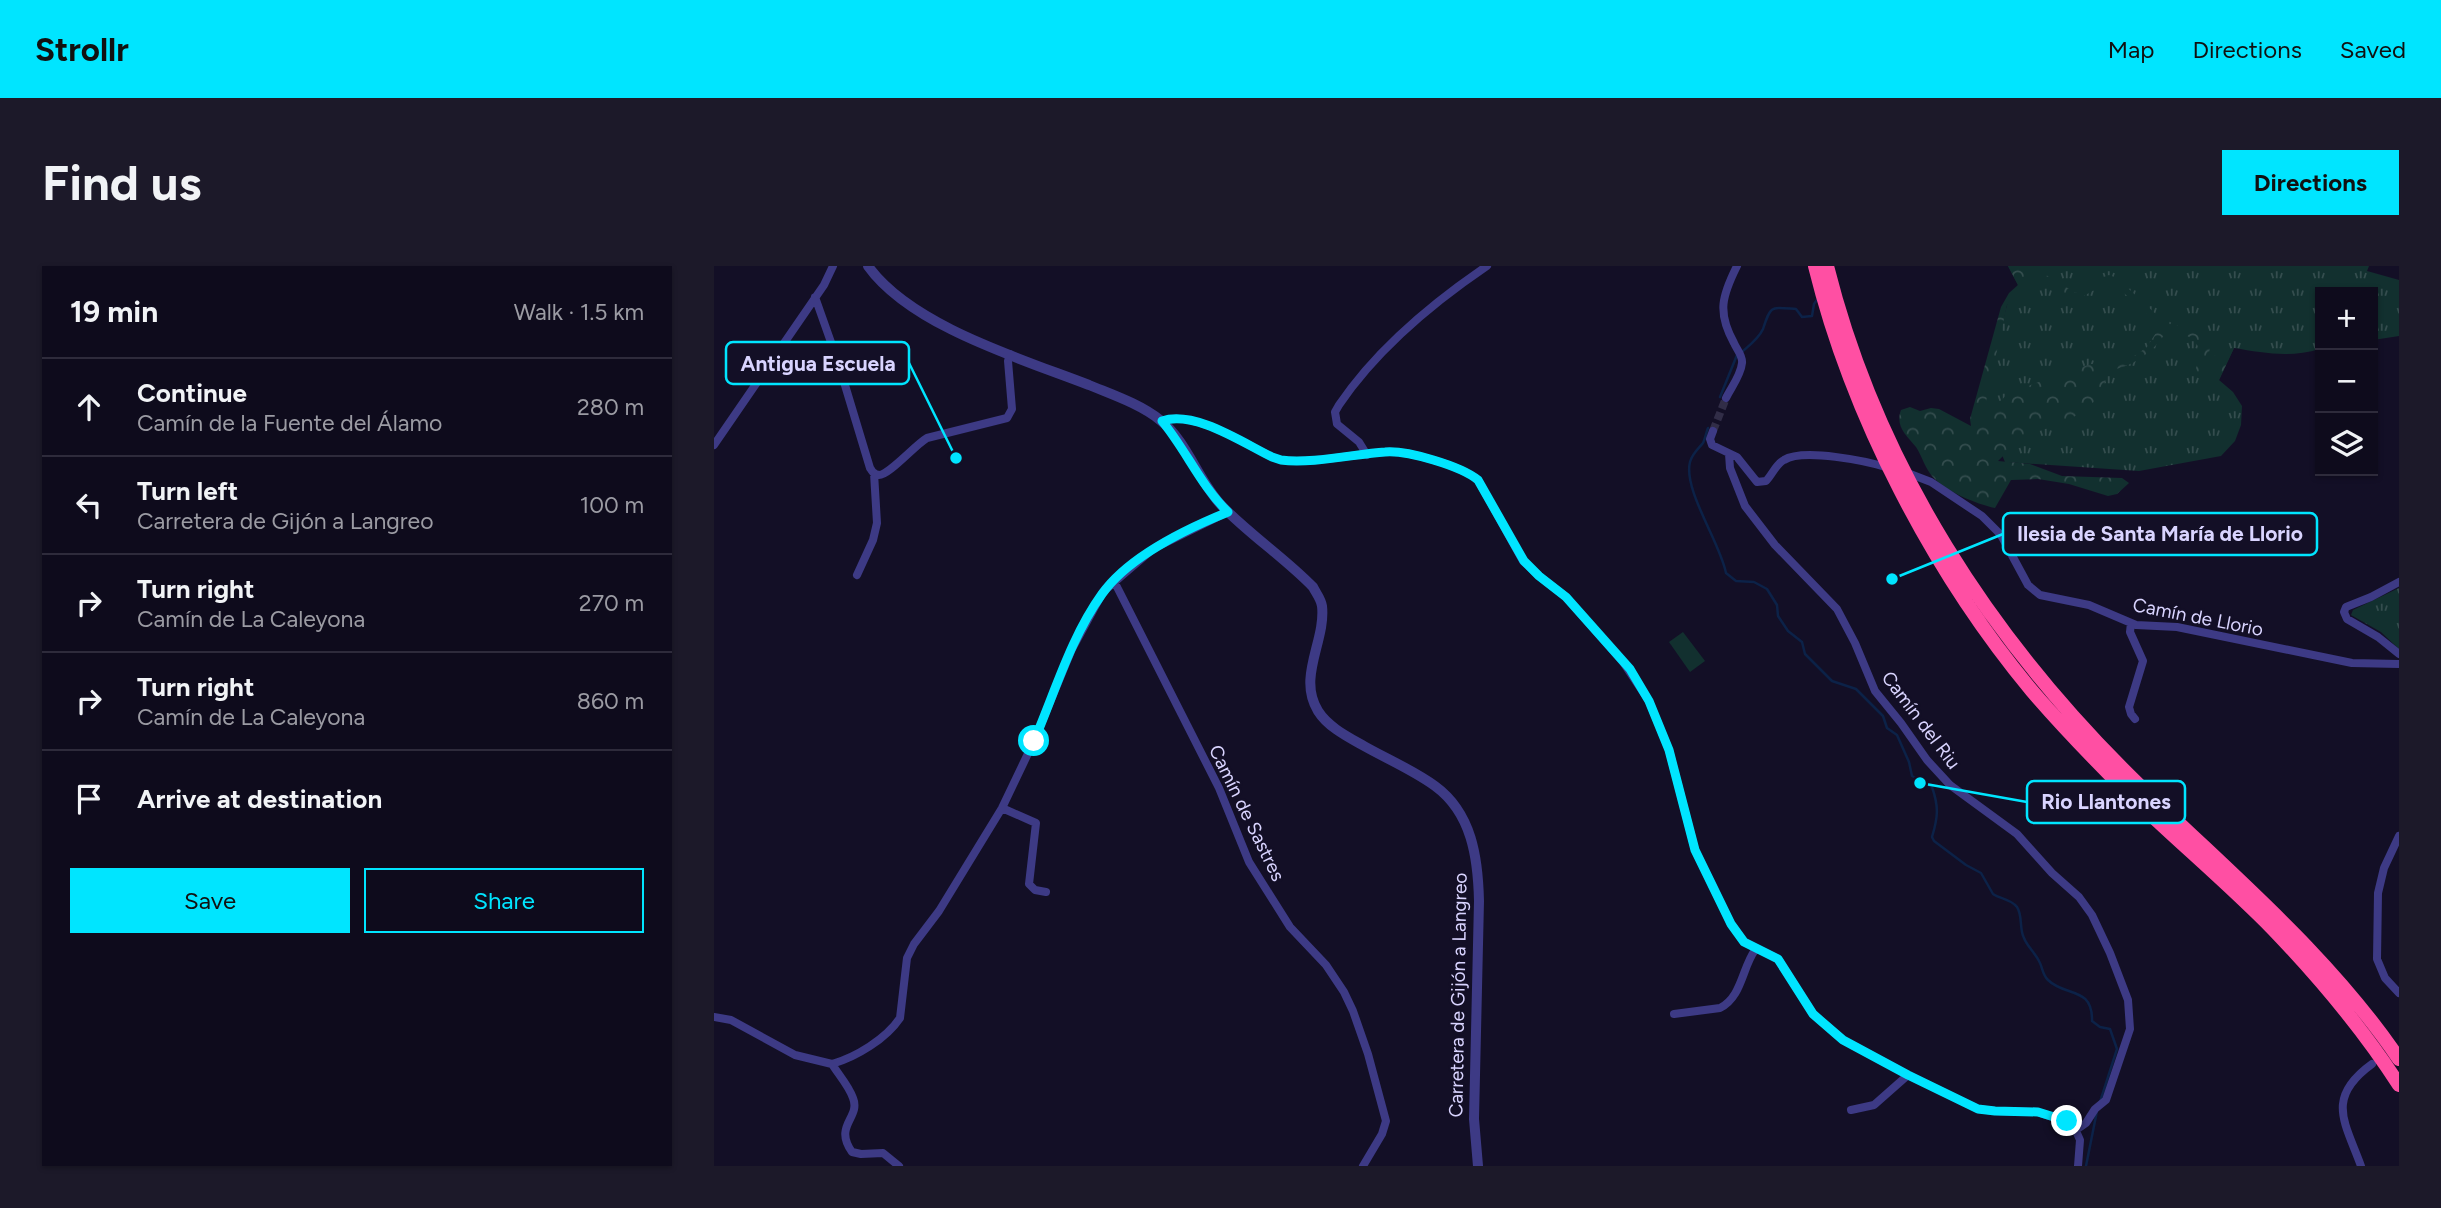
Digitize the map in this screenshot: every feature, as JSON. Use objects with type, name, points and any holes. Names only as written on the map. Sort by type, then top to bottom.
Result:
[{"type":"highway","points":[[1815,266],[1841,355],[1862,411],[1903,495],[1951,579],[2007,659],[2078,742],[2272,928],[2333,995],[2399,1085]]},
{"type":"highway","points":[[1827,266],[1847,339],[1883,432],[1918,501],[1961,571],[2017,651],[2043,684],[2137,783],[2281,919],[2344,987],[2399,1059]]},
{"type":"street","points":[[714,445],[824,285],[833,266]]},
{"type":"street","name":"Carretera de Gijón a Langreo","points":[[868,266],[904,301],[967,337],[1130,403],[1162,421],[1188,455],[1210,491],[1228,512],[1313,587],[1322,603],[1322,621],[1310,674],[1311,691],[1321,715],[1343,734],[1434,785],[1453,803],[1466,822],[1479,870],[1474,1119],[1478,1166]]},
{"type":"street","points":[[1367,455],[1359,442],[1337,424],[1335,412],[1339,405],[1381,352],[1454,289],[1487,266]]},
{"type":"street","points":[[1726,398],[1742,365],[1740,354],[1725,325],[1722,308],[1723,296],[1737,266]]},
{"type":"street","points":[[815,297],[834,349],[870,468],[879,475],[887,472],[915,445],[927,438],[1007,418],[1012,409],[1008,368],[1010,354]]},
{"type":"street","points":[[1162,421],[1180,420],[1213,426],[1281,460],[1386,452],[1400,453],[1470,473],[1478,480],[1524,561],[1566,597],[1630,669],[1656,714],[1669,750],[1695,850],[1738,935],[1755,950],[1778,959],[1813,1014],[1843,1040],[1978,1109],[2046,1114],[2067,1121],[2076,1130],[2080,1140],[2078,1166]]},
{"type":"street","name":"Camín de Llorio","points":[[1713,431],[1710,439],[1712,445],[1740,461],[1757,482],[1766,481],[1782,461],[1804,455],[1859,462],[1914,474],[1958,498],[2001,535],[2035,593],[2089,605],[2131,623],[2177,627],[2352,663],[2399,664]]},
{"type":"street","name":"Camín del Riu","points":[[1729,454],[1730,468],[1745,506],[1775,545],[1837,610],[1855,643],[1875,691],[1902,723],[1927,760],[1950,785],[2017,834],[2052,873],[2079,897],[2092,915],[2128,1000],[2130,1030],[2128,1041],[2099,1106],[2086,1123],[2076,1130]]},
{"type":"street","points":[[857,575],[873,540],[877,523],[874,473]]},
{"type":"street","points":[[714,1017],[731,1020],[795,1055],[832,1064],[874,1043],[895,1025],[902,1009],[907,958],[1002,808],[1039,731],[1072,649],[1099,599],[1114,581],[1153,548],[1228,512]]},
{"type":"street","name":"Camín de Sastres","points":[[1114,581],[1219,789],[1249,862],[1290,927],[1332,974],[1353,1011],[1386,1121],[1382,1134],[1363,1166]]},
{"type":"street","points":[[2399,582],[2346,607],[2344,612],[2347,619],[2378,637],[2399,654]]},
{"type":"street","points":[[2131,623],[2130,632],[2143,661],[2129,707],[2135,719]]},
{"type":"street","points":[[1002,808],[1035,823],[1029,884],[1035,890],[1046,892]]},
{"type":"street","points":[[2399,836],[2384,868],[2378,893],[2377,959],[2385,978],[2399,993]]},
{"type":"street","points":[[1674,1014],[1720,1009],[1725,1006],[1741,984],[1746,964],[1755,950]]},
{"type":"street","points":[[832,1064],[854,1099],[855,1109],[846,1126],[847,1145],[852,1152],[883,1153],[899,1166]]},
{"type":"street","points":[[2361,1166],[2345,1128],[2343,1103],[2348,1086],[2372,1064]]},
{"type":"street","points":[[1851,1110],[1874,1105],[1908,1075]]},
{"type":"green space","points":[[2008,266],[2369,266],[2367,271],[2399,280],[2399,336],[2378,339],[2378,287],[2315,287],[2315,350],[2288,354],[2234,348],[2219,380],[2233,392],[2242,406],[2241,425],[2235,441],[2221,456],[2139,471],[2005,462],[1981,405],[2007,305],[2018,285]]},
{"type":"green space","points":[[2008,266],[2046,266],[2046,275],[2076,293],[2082,285],[2109,275],[2117,278],[2159,317],[2207,339],[2209,354],[2219,357],[2234,348],[2219,380],[2195,374],[2198,346],[2182,334],[2167,331],[2141,358],[2107,371],[2103,390],[2092,404],[2068,421],[2036,432],[2014,445],[2015,454],[2004,455],[1998,461],[2030,464],[2062,476],[2122,478],[2129,483],[2117,494],[2108,496],[2069,484],[2038,479],[2011,480],[1995,508],[1987,506],[1961,496],[1938,482],[1903,430],[1899,421],[1901,410],[1910,407],[1920,411],[1939,409],[1971,426],[1970,419],[2001,307],[2009,293],[2018,285]],"holes":[[[2035,284],[2052,288],[2070,299],[2079,299],[2104,284],[2111,286],[2134,302],[2159,328],[2147,347],[2136,355],[2116,363],[2091,364],[2060,374],[2007,394],[2000,402],[1985,406],[2007,305],[2023,286]]]},
{"type":"green space","points":[[2399,588],[2399,649],[2381,632],[2351,615],[2353,610]]},
{"type":"green space","points":[[1683,632],[1705,661],[1690,672],[1669,642]]},
{"type":"waterway","points":[[1743,351],[1759,335],[1773,309],[1796,309],[1802,317],[1812,316],[1814,304],[1819,297]]},
{"type":"waterway","points":[[1720,397],[1737,355]]},
{"type":"waterway","points":[[1708,428],[1703,443],[1691,459],[1689,474],[1726,573],[1736,581],[1754,582],[1767,589],[1777,605],[1778,616],[1788,631],[1802,642],[1805,654],[1832,681],[1856,689],[1883,716],[1887,728],[1897,735],[1912,776],[1932,787],[1937,812],[1932,837],[1934,841],[1981,873],[1993,894],[2015,904],[2020,914],[2024,938],[2046,978],[2062,989],[2083,997],[2088,1002],[2092,1021],[2100,1027],[2110,1029],[2117,1049],[2100,1102]]},
{"type":"waterway","points":[[2086,1166],[2097,1111]]},
{"type":"tunnel","points":[[1713,431],[1726,398]]},
{"type":"place","name":"Antigua Escuela","points":[[956,458]]},
{"type":"place","name":"Ilesia de Santa María de Llorio","points":[[1892,579]]},
{"type":"place","name":"Rio Llantones","points":[[1920,783]]},
{"type":"route","points":[[1034,741],[1072,649],[1103,592],[1153,548],[1228,512],[1210,491],[1188,455],[1162,421],[1180,420],[1213,426],[1281,460],[1352,457],[1386,452],[1400,453],[1470,473],[1484,486],[1524,561],[1566,597],[1630,669],[1649,701],[1669,750],[1695,850],[1731,924],[1744,942],[1755,950],[1774,955],[1813,1014],[1843,1040],[1978,1109],[2038,1112],[2067,1121]]}]
